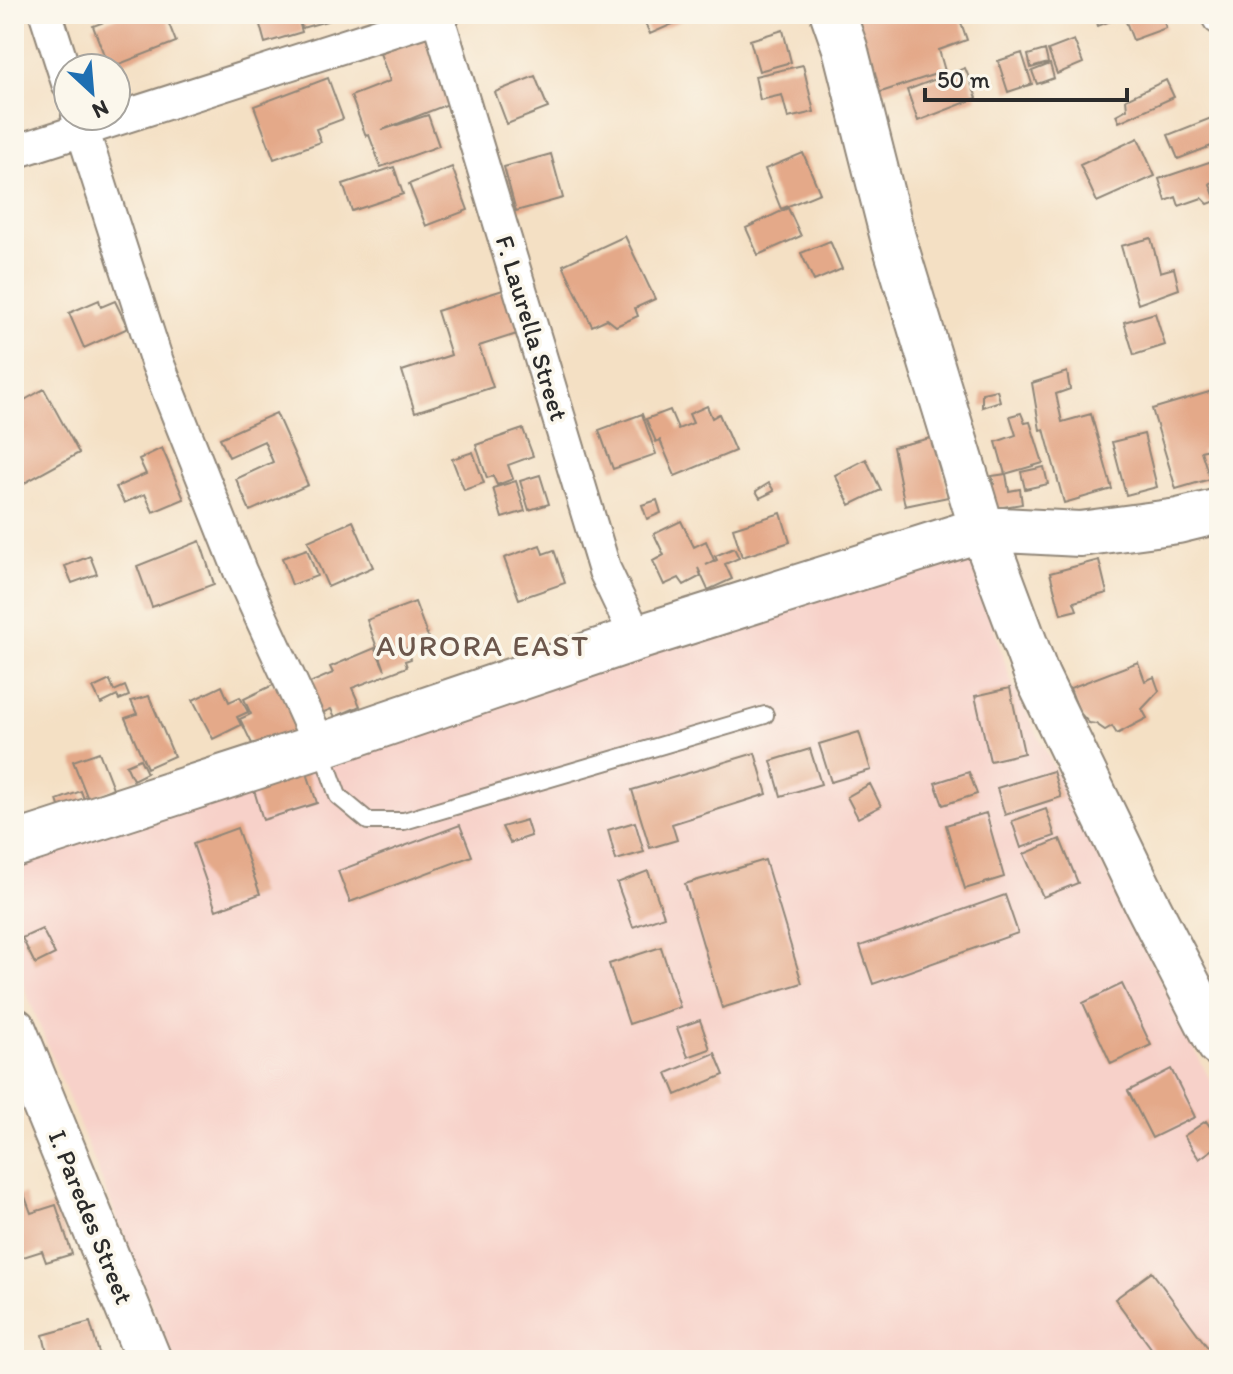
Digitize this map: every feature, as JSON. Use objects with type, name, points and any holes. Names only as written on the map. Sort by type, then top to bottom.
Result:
[{"type":"street","points":[[46,14],[58,52]]},
{"type":"street","points":[[833,14],[845,48],[893,238],[982,529],[1037,676],[1146,902],[1219,1044]]},
{"type":"street","points":[[132,107],[440,15]]},
{"type":"street","name":"F. Laurella Street","points":[[440,15],[605,571],[637,638]]},
{"type":"street","points":[[14,152],[60,132]]},
{"type":"street","points":[[83,132],[157,362],[240,571],[320,746]]},
{"type":"street","points":[[14,845],[320,746],[637,638],[982,529],[1080,534],[1178,521],[1219,511]]},
{"type":"street","name":"I. Paredes Street","points":[[14,1030],[149,1360]]},
{"type":"lane","points":[[320,746],[338,796],[368,821],[404,821],[765,715]]},
{"type":"shaded area","points":[[966,542],[1011,681],[1219,1098],[1219,1360],[174,1360],[14,962],[14,858]]},
{"type":"building","points":[[125,14],[165,14],[176,42],[132,59],[132,52],[103,52],[93,26]]},
{"type":"building","points":[[257,14],[297,14],[302,32],[265,43]]},
{"type":"building","points":[[298,14],[348,14],[348,15],[302,28]]},
{"type":"building","points":[[641,14],[679,14],[682,20],[650,34]]},
{"type":"building","points":[[849,14],[958,14],[967,40],[939,50],[945,71],[875,94]]},
{"type":"building","points":[[1094,14],[1120,14],[1121,17],[1098,26]]},
{"type":"building","points":[[1123,14],[1161,14],[1166,28],[1133,40]]},
{"type":"building","points":[[783,30],[791,62],[759,71],[750,40]]},
{"type":"building","points":[[426,35],[451,103],[382,130],[428,115],[439,146],[381,167],[351,96],[390,81],[380,53]]},
{"type":"building","points":[[1074,40],[1083,63],[1057,74],[1048,50]]},
{"type":"building","points":[[1045,50],[1048,63],[1031,68],[1028,55]]},
{"type":"building","points":[[1022,53],[1032,84],[1008,92],[998,61]]},
{"type":"building","points":[[1050,64],[1054,78],[1037,84],[1032,71]]},
{"type":"building","points":[[803,65],[814,112],[788,118],[782,95],[760,100],[755,76]]},
{"type":"building","points":[[965,68],[977,98],[918,121],[907,90]]},
{"type":"building","points":[[535,76],[548,108],[507,124],[495,92]]},
{"type":"building","points":[[328,78],[343,119],[316,129],[321,142],[274,159],[254,106]]},
{"type":"building","points":[[1166,80],[1174,97],[1119,122],[1116,115],[1127,109],[1126,99]]},
{"type":"building","points":[[1219,115],[1219,143],[1178,159],[1168,135]]},
{"type":"building","points":[[1138,138],[1155,176],[1097,202],[1080,165]]},
{"type":"building","points":[[803,153],[820,193],[781,209],[765,169]]},
{"type":"building","points":[[551,154],[563,198],[516,211],[504,167]]},
{"type":"building","points":[[1212,161],[1217,177],[1210,184],[1216,201],[1208,204],[1202,198],[1179,206],[1176,197],[1166,201],[1159,179]]},
{"type":"building","points":[[394,167],[403,194],[352,211],[343,184]]},
{"type":"building","points":[[452,167],[468,210],[426,226],[409,184]]},
{"type":"building","points":[[788,208],[801,236],[758,255],[746,228]]},
{"type":"building","points":[[625,236],[655,299],[635,308],[638,316],[616,326],[607,319],[592,326],[563,265]]},
{"type":"building","points":[[1151,238],[1160,272],[1174,268],[1179,289],[1138,304],[1121,246]]},
{"type":"building","points":[[830,241],[842,269],[814,281],[801,253]]},
{"type":"building","points":[[506,289],[520,333],[479,346],[493,387],[415,412],[402,371],[451,355],[437,311]]},
{"type":"building","points":[[99,300],[101,307],[115,301],[128,328],[84,348],[69,313]]},
{"type":"building","points":[[1155,313],[1165,345],[1134,355],[1124,322]]},
{"type":"building","points":[[1067,372],[1070,389],[1056,394],[1062,422],[1091,414],[1112,489],[1064,503],[1044,429],[1040,430],[1032,383]]},
{"type":"building","points":[[44,389],[79,453],[21,485],[14,473],[14,406]]},
{"type":"building","points":[[997,390],[1000,401],[982,407],[982,393]]},
{"type":"building","points":[[1216,390],[1219,401],[1219,446],[1201,451],[1210,479],[1176,489],[1152,409]]},
{"type":"building","points":[[707,406],[712,418],[719,414],[735,451],[675,476],[660,440],[656,442],[646,419],[670,410],[678,429],[693,423],[689,414]]},
{"type":"building","points":[[276,413],[308,485],[250,511],[236,479],[273,462],[264,441],[229,457],[220,438]]},
{"type":"building","points":[[1021,413],[1025,423],[1030,422],[1043,463],[1005,474],[996,442],[1016,435],[1010,416]]},
{"type":"building","points":[[642,414],[656,454],[613,469],[599,430]]},
{"type":"building","points":[[523,429],[533,456],[508,465],[513,479],[497,485],[493,476],[487,478],[476,445]]},
{"type":"building","points":[[1144,434],[1157,487],[1126,495],[1112,442]]},
{"type":"building","points":[[935,437],[948,497],[905,506],[893,447]]},
{"type":"building","points":[[162,448],[184,499],[153,512],[145,494],[124,503],[116,487],[146,474],[139,459]]},
{"type":"building","points":[[473,452],[484,483],[464,490],[452,459]]},
{"type":"building","points":[[866,459],[881,490],[850,505],[835,475]]},
{"type":"building","points":[[1044,467],[1048,484],[1025,489],[1021,472]]},
{"type":"building","points":[[1006,474],[1009,491],[1020,489],[1022,504],[991,509],[987,487],[994,484],[992,476]]},
{"type":"building","points":[[540,475],[549,504],[529,510],[520,481]]},
{"type":"building","points":[[516,481],[525,511],[502,518],[493,488]]},
{"type":"building","points":[[769,483],[774,491],[760,498],[756,491]]},
{"type":"building","points":[[657,500],[661,513],[647,519],[642,505]]},
{"type":"building","points":[[781,513],[790,542],[742,557],[733,528]]},
{"type":"building","points":[[353,521],[373,567],[328,587],[308,541]]},
{"type":"building","points":[[681,521],[694,547],[706,541],[714,560],[706,565],[717,560],[715,556],[734,548],[739,558],[725,564],[732,579],[708,590],[698,568],[701,576],[684,585],[679,578],[664,585],[653,561],[664,555],[654,534]]},
{"type":"building","points":[[200,541],[214,584],[152,607],[137,566]]},
{"type":"building","points":[[540,545],[543,554],[554,550],[565,583],[519,599],[504,558]]},
{"type":"building","points":[[307,549],[317,576],[292,585],[282,558]]},
{"type":"building","points":[[90,556],[97,574],[72,583],[65,566]]},
{"type":"building","points":[[1099,560],[1107,593],[1074,602],[1077,610],[1061,614],[1050,573]]},
{"type":"building","points":[[415,602],[429,640],[407,648],[411,659],[405,661],[407,667],[352,688],[360,706],[335,717],[331,709],[317,715],[305,685],[333,673],[330,667],[375,648],[385,670],[367,620]]},
{"type":"building","points":[[1138,662],[1145,681],[1154,677],[1159,691],[1142,709],[1147,718],[1117,734],[1112,726],[1105,730],[1089,723],[1079,712],[1070,688]]},
{"type":"building","points":[[110,680],[114,691],[125,686],[129,696],[119,700],[117,696],[101,704],[93,688]]},
{"type":"building","points":[[277,683],[302,735],[258,756],[240,719],[251,714],[244,699]]},
{"type":"building","points":[[222,686],[229,702],[240,697],[248,712],[237,717],[241,725],[213,739],[193,700]]},
{"type":"building","points":[[1010,688],[1024,753],[990,761],[975,696]]},
{"type":"building","points":[[149,696],[174,756],[147,768],[125,718],[137,714],[131,701]]},
{"type":"building","points":[[859,732],[871,770],[831,782],[819,744]]},
{"type":"building","points":[[810,749],[821,784],[781,796],[771,761]]},
{"type":"building","points":[[99,752],[113,788],[88,799],[73,761]]},
{"type":"building","points":[[755,753],[767,794],[672,824],[677,840],[650,848],[632,790]]},
{"type":"building","points":[[140,759],[147,773],[133,780],[126,765]]},
{"type":"building","points":[[306,770],[317,803],[263,820],[253,787]]},
{"type":"building","points":[[1053,771],[1061,797],[1005,815],[997,788]]},
{"type":"building","points":[[969,772],[977,794],[943,805],[935,783]]},
{"type":"building","points":[[870,784],[881,806],[858,818],[847,797]]},
{"type":"building","points":[[81,791],[86,805],[62,815],[57,800]]},
{"type":"building","points":[[1046,809],[1055,836],[1021,848],[1012,821]]},
{"type":"building","points":[[986,813],[1004,877],[965,889],[946,825]]},
{"type":"building","points":[[526,820],[531,836],[510,843],[502,827]]},
{"type":"building","points":[[635,822],[644,852],[616,860],[608,830]]},
{"type":"building","points":[[460,825],[472,856],[350,902],[338,871]]},
{"type":"building","points":[[237,828],[260,894],[216,910],[193,844]]},
{"type":"building","points":[[1060,839],[1078,883],[1043,897],[1024,854]]},
{"type":"building","points":[[765,860],[802,983],[722,1008],[685,884]]},
{"type":"building","points":[[648,871],[664,916],[633,927],[617,883]]},
{"type":"building","points":[[1005,895],[1018,933],[873,984],[860,946]]},
{"type":"building","points":[[42,929],[55,954],[35,964],[22,938]]},
{"type":"building","points":[[661,947],[680,1007],[629,1024],[609,964]]},
{"type":"building","points":[[1122,984],[1151,1045],[1111,1064],[1083,1003]]},
{"type":"building","points":[[700,1020],[710,1049],[688,1057],[677,1028]]},
{"type":"building","points":[[715,1053],[724,1075],[676,1095],[667,1073]]},
{"type":"building","points":[[1171,1069],[1195,1117],[1152,1138],[1128,1091]]},
{"type":"building","points":[[1206,1121],[1219,1145],[1199,1159],[1184,1136]]},
{"type":"building","points":[[24,1194],[31,1213],[56,1205],[72,1254],[46,1262],[42,1251],[14,1260],[14,1197]]},
{"type":"building","points":[[1152,1272],[1217,1360],[1160,1360],[1115,1299]]},
{"type":"building","points":[[90,1322],[101,1360],[21,1360],[47,1352],[43,1335]]},
{"type":"district","name":"AURORA EAST","points":[[483,645]]}]
